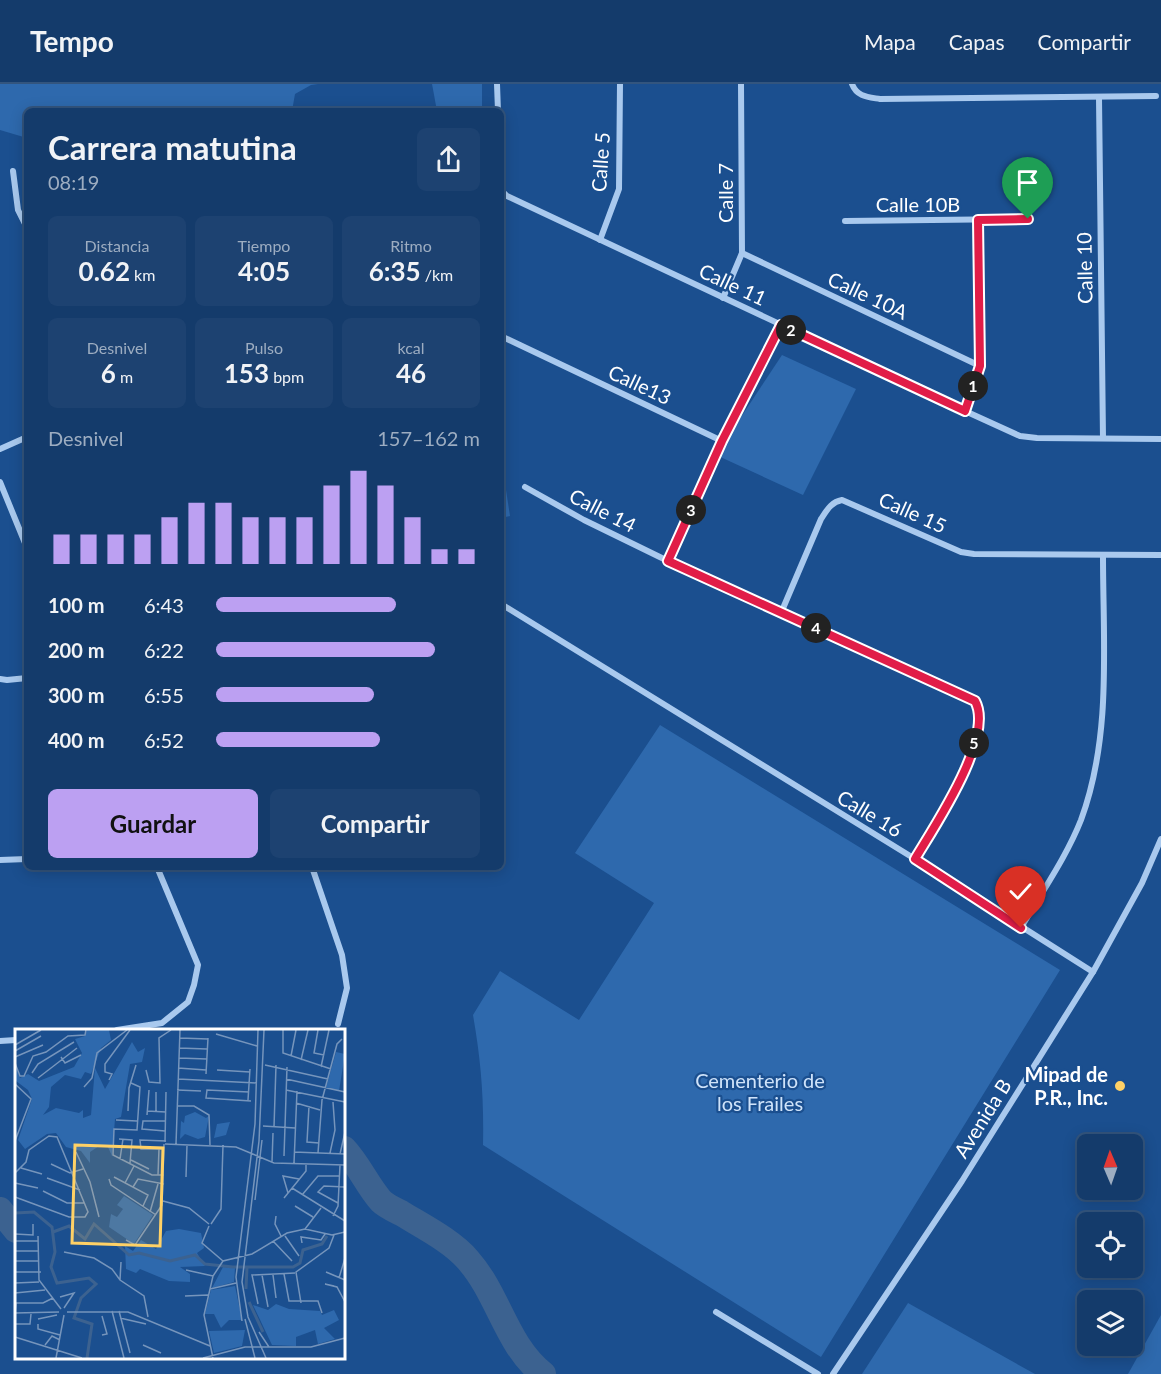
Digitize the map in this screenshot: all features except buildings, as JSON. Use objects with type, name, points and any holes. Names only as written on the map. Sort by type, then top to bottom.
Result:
[{"type":"street","points":[[497,84],[498,108]]},
{"type":"street","name":"Calle 5","points":[[600,240],[619,189],[620,84]]},
{"type":"street","name":"Calle 7","points":[[723,298],[742,253],[741,84]]},
{"type":"street","points":[[852,84],[855,91],[864,97],[880,99],[1156,96]]},
{"type":"street","name":"Calle 10","points":[[1099,98],[1103,438]]},
{"type":"street","points":[[13,171],[18,210],[24,222]]},
{"type":"street","name":"Calle 11","points":[[504,194],[1020,436],[1161,439]]},
{"type":"street","name":"Calle 10B","points":[[845,221],[1028,219]]},
{"type":"street","points":[[965,411],[980,366],[978,220]]},
{"type":"street","name":"Calle 10A","points":[[742,253],[980,366]]},
{"type":"street","points":[[668,561],[722,441],[781,325]]},
{"type":"street","name":"Calle13","points":[[505,338],[722,441]]},
{"type":"street","points":[[0,449],[24,438]]},
{"type":"street","points":[[0,482],[24,541]]},
{"type":"street","name":"Calle 14","points":[[525,487],[584,520],[668,561],[975,701],[978,707],[973,750],[963,777],[915,859]]},
{"type":"street","name":"Calle 15","points":[[781,613],[821,519],[829,506],[842,500],[961,552],[974,555],[1161,555]]},
{"type":"street","points":[[1021,928],[1064,855],[1081,820],[1094,774],[1100,744],[1103,706],[1103,556]]},
{"type":"street","name":"Calle 16","points":[[504,606],[915,859],[1093,972]]},
{"type":"street","points":[[0,679],[24,678]]},
{"type":"street","name":"Avenida B","points":[[833,1374],[962,1181],[1093,972],[1142,883],[1161,839]]},
{"type":"street","points":[[0,860],[24,859]]},
{"type":"street","points":[[123,1029],[162,1023],[188,1002],[194,985],[198,965],[158,870]]},
{"type":"street","points":[[313,870],[342,955],[347,988],[338,1024]]},
{"type":"street","points":[[0,1041],[15,1040]]},
{"type":"street","points":[[716,1312],[818,1374]]},
{"type":"green space","points":[[0,84],[318,84],[311,85],[295,94],[293,108],[24,108],[24,137],[0,130]]},
{"type":"green space","points":[[432,84],[482,84],[482,108],[436,108]]},
{"type":"green space","points":[[782,355],[856,389],[803,495],[716,455]]},
{"type":"green space","points":[[504,477],[510,516],[504,517]]},
{"type":"green space","name":"Cementerio de los Frailes","points":[[660,725],[1060,970],[821,1357],[483,1145],[481,1080],[473,1015],[500,971],[579,1020],[654,903],[575,853]]},
{"type":"green space","points":[[908,1303],[1035,1374],[862,1374]]},
{"type":"green space","points":[[1161,1315],[1161,1374],[1128,1374],[1138,1356],[1143,1356],[1143,1347]]},
{"type":"waterway","points":[[345,1150],[381,1201],[445,1240],[468,1260],[488,1288],[520,1349],[543,1374]]},
{"type":"waterway","points":[[0,1210],[15,1229]]},
{"type":"place","name":"Mipad de P.R., Inc.","points":[[1120,1086]]},
{"type":"route","points":[[1021,928],[915,859],[963,777],[973,750],[977,726],[978,707],[975,701],[668,561],[722,441],[781,325],[965,411],[980,366],[978,220],[1028,219]]}]
